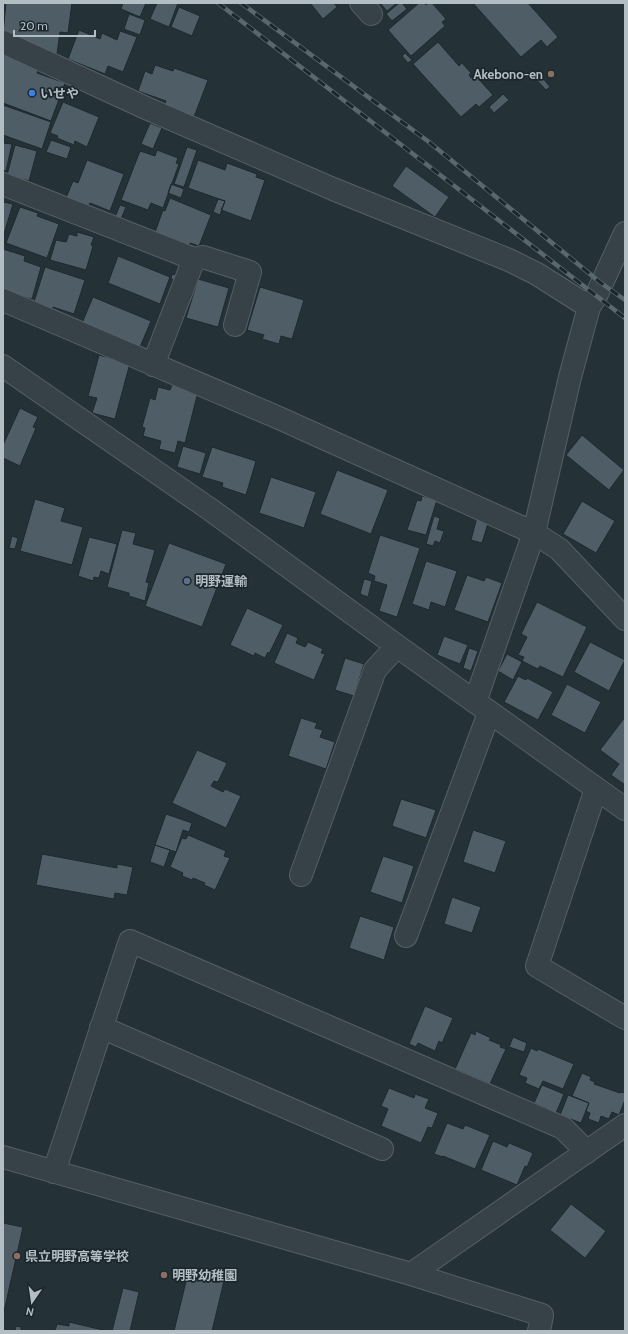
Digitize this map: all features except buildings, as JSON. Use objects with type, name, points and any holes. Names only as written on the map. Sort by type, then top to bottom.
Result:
[{"type":"street","points":[[3,42],[146,108],[333,189],[509,260],[537,274],[589,307]]},
{"type":"street","points":[[3,184],[194,259],[203,257],[250,272],[235,325]]},
{"type":"street","points":[[406,936],[482,707],[534,532],[570,377],[589,307],[596,296],[625,233]]},
{"type":"street","points":[[153,365],[194,259]]},
{"type":"street","points":[[3,300],[279,418],[534,532],[559,549],[625,619]]},
{"type":"street","points":[[3,366],[211,510],[397,646],[625,809]]},
{"type":"street","points":[[301,875],[375,670],[397,646]]},
{"type":"street","points":[[596,789],[537,966],[625,1018]]},
{"type":"street","points":[[54,1172],[130,941],[563,1128],[587,1152]]},
{"type":"street","points":[[101,1027],[382,1149]]},
{"type":"street","points":[[411,1274],[625,1125]]},
{"type":"street","points":[[3,1157],[411,1274],[542,1315],[540,1331]]},
{"type":"railway","points":[[218,3],[625,318]]},
{"type":"railway","points":[[241,3],[429,142],[601,283],[625,300]]},
{"type":"place","name":"Akebono-en","points":[[551,74]]},
{"type":"place","name":"いせや","points":[[32,93]]},
{"type":"place","name":"明野運輸","points":[[187,581]]},
{"type":"place","name":"県立明野高等学校","points":[[17,1256]]},
{"type":"place","name":"明野幼稚園","points":[[164,1275]]}]
